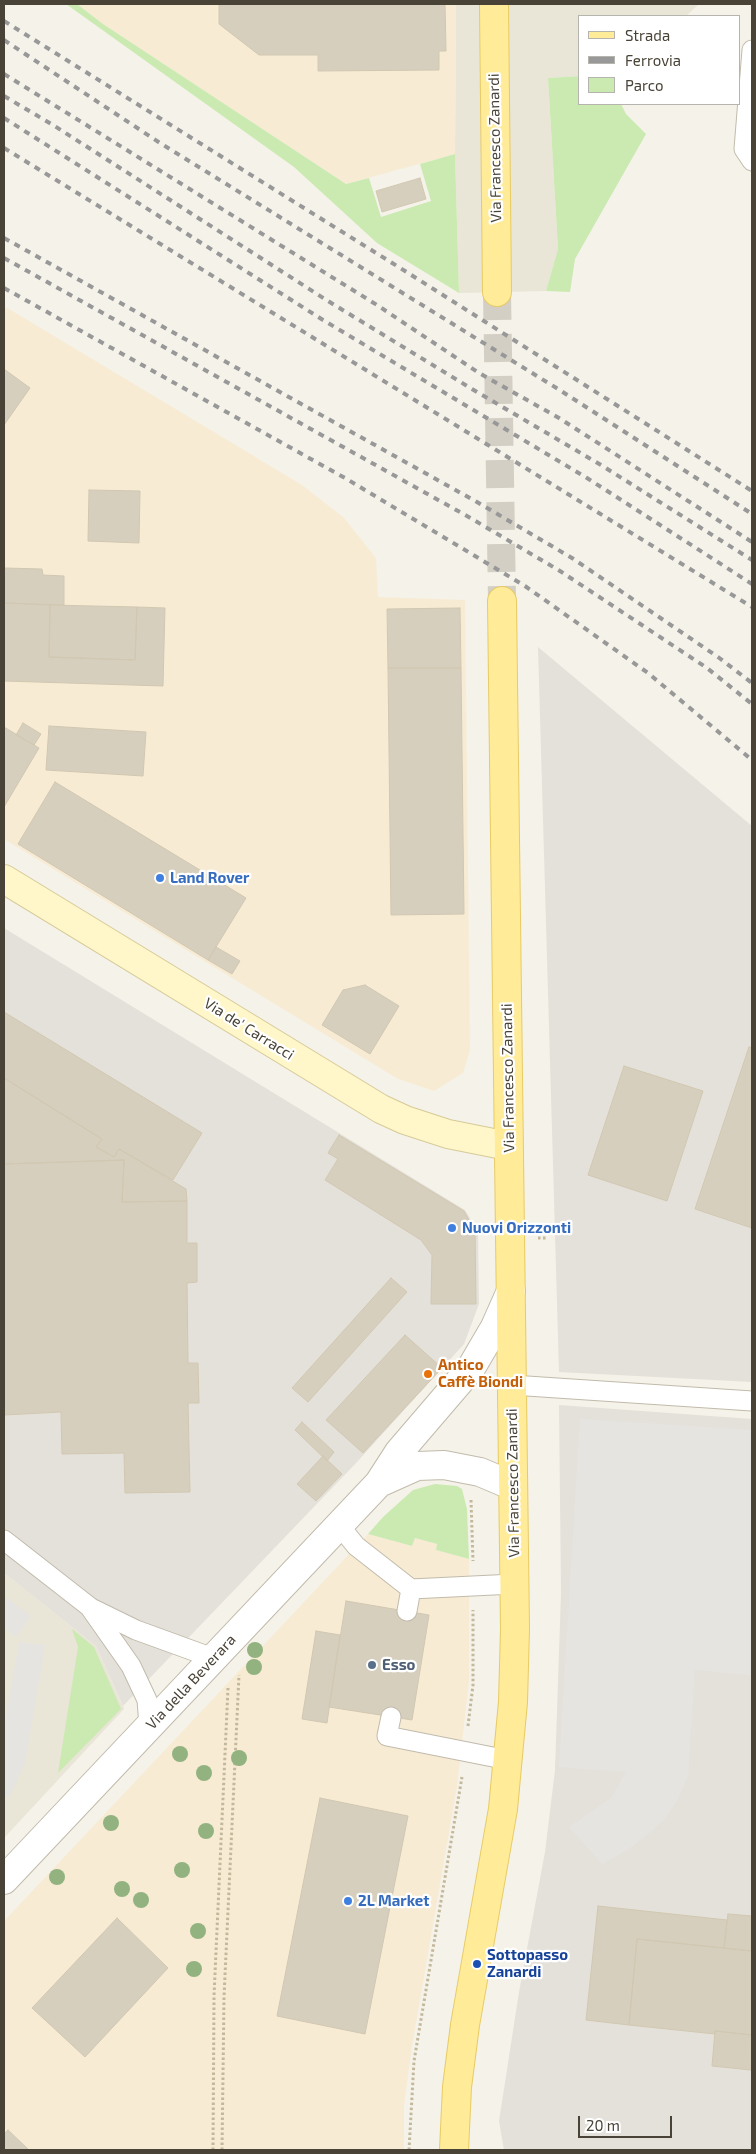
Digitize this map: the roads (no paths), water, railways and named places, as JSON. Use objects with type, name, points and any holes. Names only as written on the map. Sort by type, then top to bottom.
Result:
[{"type":"main road","name":"Via Francesco Zanardi","points":[[494,4],[497,292]]},
{"type":"main road","name":"Via Francesco Zanardi","points":[[454,2150],[457,2087],[464,2025],[490,1892],[503,1809],[513,1702],[514,1584],[502,601]]},
{"type":"street","name":"Via de' Carracci","points":[[4,879],[381,1109],[411,1122],[448,1134],[508,1146]]},
{"type":"street","name":"Via della Beverara","points":[[4,1880],[379,1483],[411,1437],[470,1368],[495,1327],[510,1292]]},
{"type":"street","name":"Via della Beverara","points":[[379,1483],[417,1466],[444,1464],[472,1469],[513,1486]]},
{"type":"lane","points":[[752,50],[744,149],[752,161]]},
{"type":"lane","points":[[512,1385],[752,1402]]},
{"type":"lane","points":[[338,1526],[356,1546],[410,1589],[514,1584]]},
{"type":"lane","points":[[4,1540],[91,1608],[136,1630],[213,1658]]},
{"type":"lane","points":[[407,1611],[410,1589]]},
{"type":"lane","points":[[91,1608],[131,1666],[147,1700],[149,1726]]},
{"type":"lane","points":[[390,1717],[388,1736],[508,1760]]},
{"type":"tunnel","points":[[497,292],[502,601]]},
{"type":"railway","points":[[4,21],[405,271],[752,491]]},
{"type":"railway","points":[[4,40],[160,143],[558,389],[752,514]]},
{"type":"railway","points":[[4,74],[377,305],[479,373],[559,418],[752,542]]},
{"type":"railway","points":[[4,96],[53,125],[328,301],[601,465],[752,560]]},
{"type":"railway","points":[[4,118],[323,320],[587,478],[752,584]]},
{"type":"railway","points":[[4,148],[752,607]]},
{"type":"railway","points":[[4,238],[477,502],[572,558],[718,657],[752,683]]},
{"type":"railway","points":[[4,258],[467,516],[560,571],[707,668],[752,704]]},
{"type":"railway","points":[[4,288],[345,478],[525,586],[648,673],[752,760]]},
{"type":"place","name":"Land Rover","points":[[160,878]]},
{"type":"place","name":"Nuovi Orizzonti","points":[[452,1228]]},
{"type":"place","name":"Antico Caffè Biondi","points":[[428,1374]]},
{"type":"place","name":"Esso","points":[[372,1665]]},
{"type":"place","name":"2L Market","points":[[348,1901]]},
{"type":"place","name":"Sottopasso Zanardi","points":[[477,1964]]}]
